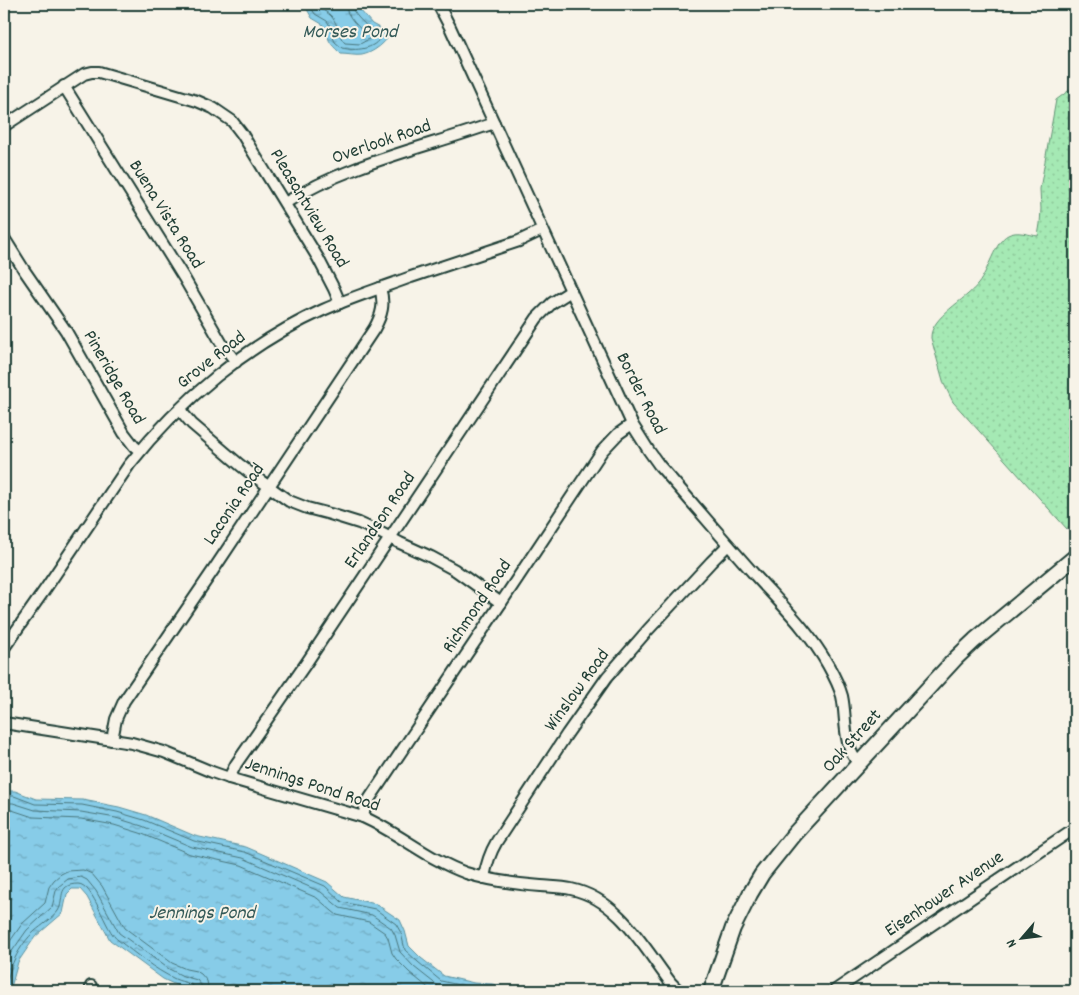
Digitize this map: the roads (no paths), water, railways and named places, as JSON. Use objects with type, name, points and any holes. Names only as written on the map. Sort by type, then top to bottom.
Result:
[{"type":"street","name":"Border Road","points":[[438,4],[632,424],[660,465],[814,643],[828,665],[841,694],[847,742],[859,764]]},
{"type":"street","name":"Pleasantview Road","points":[[4,126],[64,86],[84,74],[92,72],[108,74],[213,108],[232,121],[242,134],[318,258],[340,303]]},
{"type":"street","name":"Buena Vista Road","points":[[64,86],[184,278],[222,344],[236,362]]},
{"type":"street","name":"Overlook Road","points":[[284,203],[339,175],[494,123]]},
{"type":"street","name":"Grove Road","points":[[4,648],[119,478],[140,451],[180,410],[236,362],[282,332],[321,311],[380,288],[519,241],[542,230]]},
{"type":"street","name":"Pineridge Road","points":[[4,238],[59,320],[124,432],[140,451]]},
{"type":"street","name":"Laconia Road","points":[[112,740],[116,719],[124,701],[379,321],[383,305],[380,288]]},
{"type":"street","name":"Erlandson Road","points":[[229,778],[236,764],[391,538],[537,318],[552,303],[571,291]]},
{"type":"street","points":[[180,410],[192,424],[247,470],[298,505],[347,519],[431,557],[455,570],[502,603]]},
{"type":"street","name":"Richmond Road","points":[[363,817],[370,798],[602,451],[618,434],[632,424]]},
{"type":"street","name":"Winslow Road","points":[[484,878],[490,853],[497,841],[607,677],[646,631],[728,545]]},
{"type":"street","name":"Oak Street","points":[[710,991],[733,928],[750,894],[762,874],[794,834],[956,658],[1075,557]]},
{"type":"street","name":"Jennings Pond Road","points":[[4,723],[132,743],[164,752],[229,778],[363,817],[455,869],[496,881],[571,889],[584,893],[607,905],[628,926],[671,984],[679,991]]},
{"type":"street","name":"Eisenhower Avenue","points":[[834,991],[1075,828]]},
{"type":"water","name":"Morses Pond","points":[[304,4],[355,4],[372,24],[385,31],[387,39],[376,49],[366,54],[341,54],[329,41],[328,31],[322,24],[312,18]]},
{"type":"water","name":"Jennings Pond","points":[[4,791],[15,791],[36,799],[83,800],[119,807],[146,815],[195,836],[246,847],[327,882],[344,897],[376,904],[400,920],[409,946],[444,976],[474,983],[492,984],[519,991],[200,991],[180,987],[163,979],[110,940],[87,897],[80,889],[72,889],[67,894],[63,913],[35,937],[18,962],[10,991],[4,991]]}]
